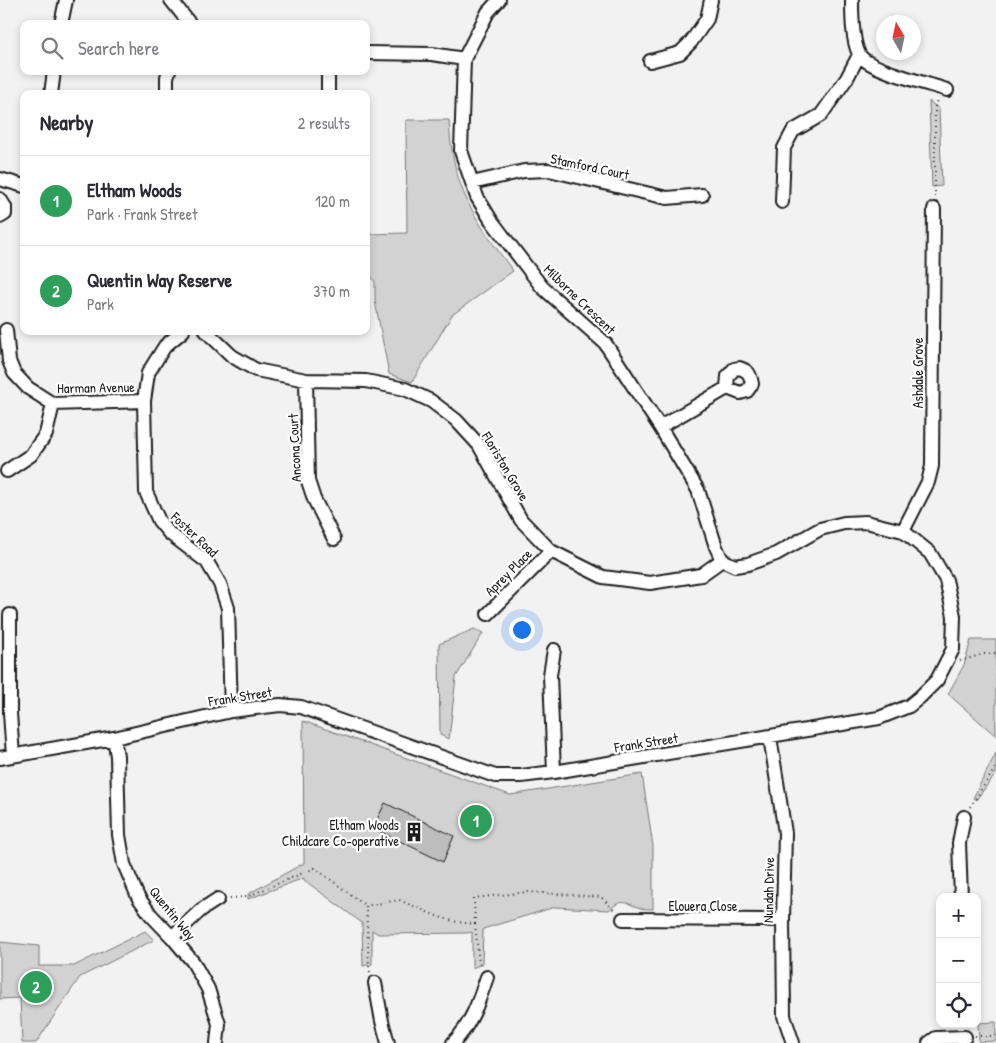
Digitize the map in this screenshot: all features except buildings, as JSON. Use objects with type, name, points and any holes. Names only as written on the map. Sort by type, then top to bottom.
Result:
[{"type":"street","points":[[61,20],[66,0]]},
{"type":"street","points":[[171,0],[187,20]]},
{"type":"street","name":"Milborne Crescent","points":[[499,0],[488,12],[464,59],[461,151],[477,197],[491,220],[542,287],[605,343],[660,427],[698,490],[722,560]]},
{"type":"street","points":[[650,61],[680,53],[692,42],[707,19],[711,0]]},
{"type":"street","points":[[852,0],[852,26],[859,54],[871,65],[944,89]]},
{"type":"street","points":[[370,54],[432,54],[464,59]]},
{"type":"street","points":[[782,202],[784,148],[793,131],[821,115],[847,78],[859,54]]},
{"type":"street","points":[[52,90],[54,75]]},
{"type":"street","points":[[54,75],[61,90]]},
{"type":"street","points":[[167,90],[168,75]]},
{"type":"street","points":[[328,75],[328,90]]},
{"type":"street","name":"Stamford Court","points":[[472,183],[524,171],[549,170],[667,198],[702,195]]},
{"type":"street","points":[[0,179],[20,185]]},
{"type":"street","points":[[0,199],[5,207],[5,214],[0,217]]},
{"type":"street","name":"Ashdale Grove","points":[[903,530],[928,482],[932,466],[934,210]]},
{"type":"street","name":"Harman Avenue","points":[[6,330],[9,361],[14,373],[28,388],[53,404],[144,401]]},
{"type":"street","name":"Foster Road","points":[[178,335],[165,346],[148,373],[144,401],[146,492],[159,521],[169,532],[207,562],[220,584],[228,608],[231,711]]},
{"type":"street","name":"Floriston Grove","points":[[210,335],[232,356],[256,370],[306,380],[366,381],[405,389],[431,401],[456,420],[479,445],[521,520],[550,551],[603,577],[650,583],[701,575],[722,560]]},
{"type":"street","name":"Ancona Court","points":[[306,380],[308,481],[314,499],[334,539]]},
{"type":"street","points":[[660,427],[727,388]]},
{"type":"street","points":[[7,471],[30,455],[46,434],[53,404]]},
{"type":"street","name":"Frank Street","points":[[0,758],[114,738],[231,711],[280,705],[302,708],[495,776],[521,776],[879,718],[909,706],[920,697],[937,680],[952,649],[954,616],[946,580],[930,553],[903,530],[866,522],[844,522],[820,529],[776,554],[748,564],[735,566],[722,560]]},
{"type":"street","name":"Aprey Place","points":[[488,614],[550,551]]},
{"type":"street","points":[[10,615],[10,713],[13,756]]},
{"type":"street","points":[[554,650],[550,675],[554,772]]},
{"type":"street","name":"Nundah Drive","points":[[770,737],[784,833],[784,1016],[793,1043]]},
{"type":"street","name":"Quentin Way","points":[[114,738],[119,835],[124,864],[138,897],[150,915],[193,962],[208,989],[219,1024],[217,1043]]},
{"type":"street","points":[[961,893],[959,843],[964,817]]},
{"type":"street","points":[[172,937],[201,910],[218,899]]},
{"type":"street","name":"Elouera Close","points":[[623,919],[783,920]]},
{"type":"street","points":[[453,1043],[461,1034],[475,1010],[487,977]]},
{"type":"street","points":[[375,983],[388,1043]]},
{"type":"street","points":[[929,1043],[936,1038],[965,1035]]},
{"type":"path","points":[[936,184],[935,106],[944,89]]},
{"type":"path","points":[[944,666],[984,654],[996,653]]},
{"type":"path","points":[[964,817],[996,767]]},
{"type":"path","points":[[218,899],[246,897],[316,868],[366,906],[399,900],[439,917],[475,924]]},
{"type":"path","points":[[487,977],[478,963],[474,898],[528,892],[601,898],[623,919]]},
{"type":"path","points":[[366,906],[369,967],[375,983]]},
{"type":"path","points":[[965,1035],[996,1036]]},
{"type":"shaded area","points":[[929,101],[939,109],[942,186],[932,187]]},
{"type":"shaded area","points":[[406,120],[449,120],[451,144],[460,184],[476,218],[513,271],[452,315],[412,382],[389,374],[375,301],[375,282],[370,275],[370,234],[407,233]]},
{"type":"shaded area","points":[[474,629],[483,633],[456,677],[449,739],[440,735],[439,644]]},
{"type":"shaded area","points":[[971,640],[996,640],[996,736],[948,694],[964,665]]},
{"type":"shaded area","points":[[303,721],[510,795],[642,774],[653,846],[653,909],[640,908],[627,903],[617,904],[609,910],[555,907],[483,929],[482,964],[472,968],[472,932],[378,934],[372,930],[372,964],[363,966],[362,923],[304,880],[304,878],[248,899],[248,894],[304,863]]},
{"type":"shaded area","points":[[996,753],[996,774],[976,800],[973,798]]},
{"type":"shaded area","points":[[145,931],[154,940],[80,977],[36,1043],[22,1043],[20,998],[0,999],[0,942],[39,946],[39,966],[74,966]]},
{"type":"shaded area","points":[[996,1022],[996,1041],[979,1042],[978,1028],[981,1028],[981,1023]]},
{"type":"place","name":"Eltham Woods","points":[[476,821]]},
{"type":"place","name":"Eltham Woods Childcare Co-operative","points":[[414,832]]},
{"type":"place","name":"Quentin Way Reserve","points":[[36,987]]}]
